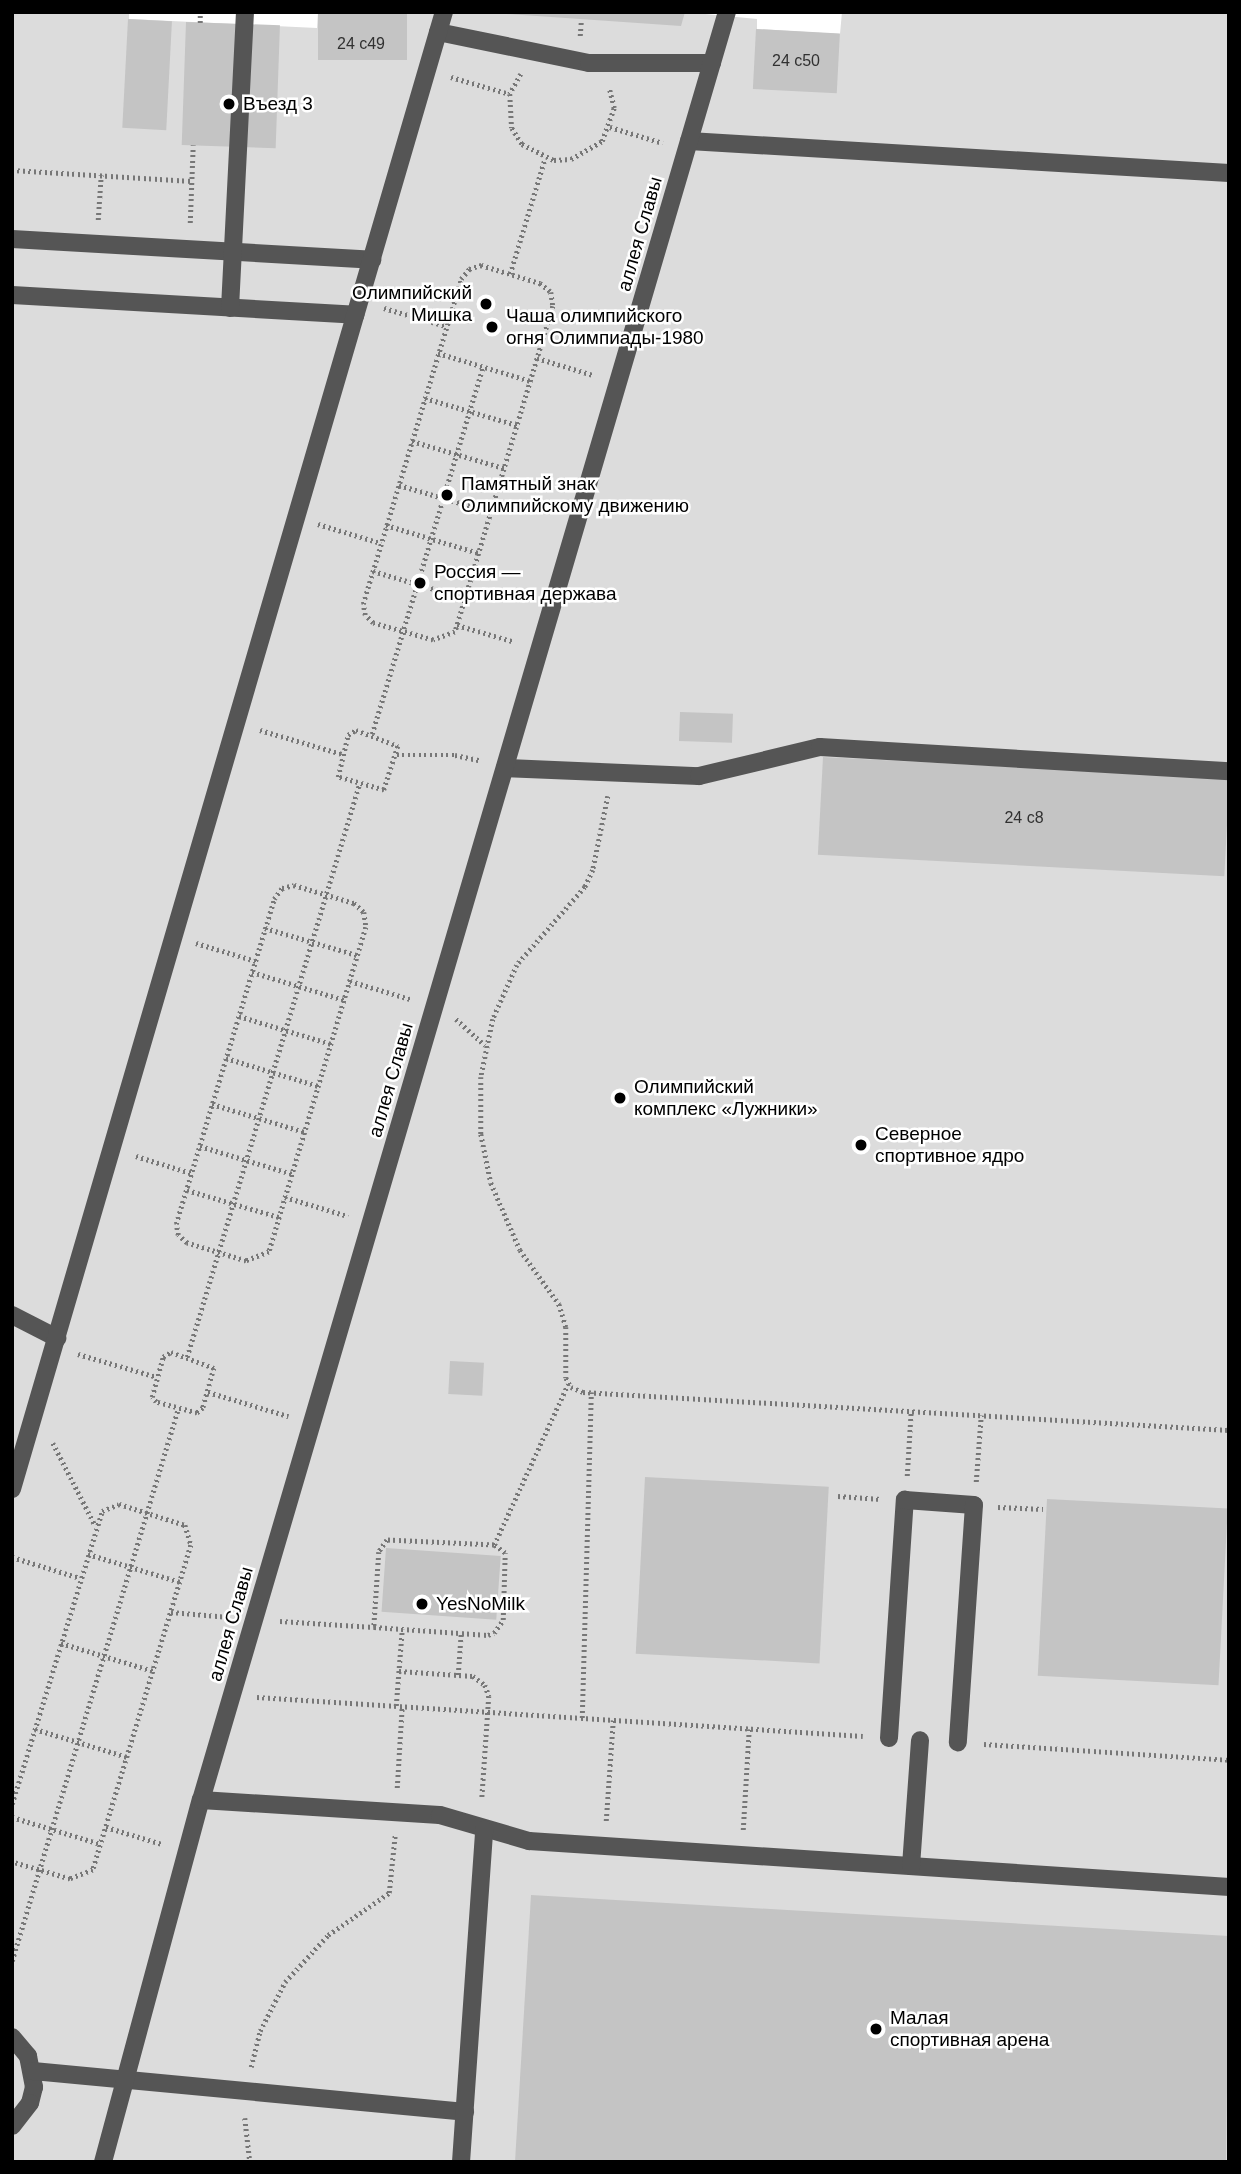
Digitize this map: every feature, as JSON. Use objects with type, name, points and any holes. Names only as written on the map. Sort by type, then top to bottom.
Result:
[{"type":"street","points":[[230,308],[245,12]]},
{"type":"street","points":[[12,1489],[444,12]]},
{"type":"street","name":"аллея Славы","points":[[103,2162],[186,1851],[727,12]]},
{"type":"street","points":[[438,32],[547,57],[589,63],[712,63]]},
{"type":"street","points":[[688,146],[1229,173]]},
{"type":"street","points":[[12,239],[372,260]]},
{"type":"street","points":[[12,295],[230,308],[358,308]]},
{"type":"street","points":[[505,768],[612,774],[711,775],[820,747],[1229,771]]},
{"type":"street","points":[[12,1315],[55,1342]]},
{"type":"street","points":[[889,1738],[905,1500],[974,1505],[958,1742]]},
{"type":"street","points":[[911,1866],[920,1740]]},
{"type":"street","points":[[201,1800],[449,1817],[519,1840],[1229,1887]]},
{"type":"street","points":[[461,2162],[482,1829]]},
{"type":"street","points":[[12,2037],[28,2056],[33,2071],[30,2103],[12,2126]]},
{"type":"street","points":[[33,2071],[246,2095],[465,2112]]},
{"type":"path","points":[[200,12],[200,23]]},
{"type":"path","points":[[547,57],[531,65],[510,93],[512,128],[522,144],[554,160],[588,153],[610,127],[611,91],[589,63]]},
{"type":"path","points":[[427,70],[510,93]]},
{"type":"path","points":[[610,127],[688,146]]},
{"type":"path","points":[[188,249],[193,145]]},
{"type":"path","points":[[510,274],[545,158]]},
{"type":"path","points":[[12,170],[192,181]]},
{"type":"path","points":[[97,243],[101,175]]},
{"type":"path","points":[[481,265],[540,283],[553,298],[531,381],[457,625],[450,636],[439,640],[373,623],[365,615],[363,604],[446,326],[461,279],[469,269],[481,265]]},
{"type":"path","points":[[358,308],[446,326]]},
{"type":"path","points":[[438,353],[531,381]]},
{"type":"path","points":[[537,358],[618,382]]},
{"type":"path","points":[[372,734],[483,366]]},
{"type":"path","points":[[425,398],[517,425]]},
{"type":"path","points":[[412,441],[504,468]]},
{"type":"path","points":[[398,485],[491,512]]},
{"type":"path","points":[[296,517],[381,543]]},
{"type":"path","points":[[387,525],[479,553]]},
{"type":"path","points":[[373,571],[465,598]]},
{"type":"path","points":[[457,625],[540,650]]},
{"type":"path","points":[[236,722],[342,754]]},
{"type":"path","points":[[349,732],[372,734],[396,743],[397,755],[384,790],[338,777],[342,754],[349,732]]},
{"type":"path","points":[[397,755],[455,755],[505,768]]},
{"type":"path","points":[[494,1545],[568,1383],[566,1327],[559,1304],[520,1250],[491,1183],[481,1134],[481,1077],[493,1019],[517,965],[584,887],[593,870],[612,774]]},
{"type":"path","points":[[187,1357],[359,785]]},
{"type":"path","points":[[294,885],[354,903],[365,912],[366,927],[279,1217],[264,1256],[246,1261],[187,1243],[178,1235],[176,1224],[265,928],[274,899],[282,888],[294,885]]},
{"type":"path","points":[[265,928],[358,955]]},
{"type":"path","points":[[174,936],[256,961]]},
{"type":"path","points":[[252,972],[344,1000]]},
{"type":"path","points":[[239,1016],[331,1044]]},
{"type":"path","points":[[226,1058],[318,1086]]},
{"type":"path","points":[[212,1104],[305,1132]]},
{"type":"path","points":[[200,1146],[292,1174]]},
{"type":"path","points":[[112,1149],[192,1173]]},
{"type":"path","points":[[187,1189],[279,1217]]},
{"type":"path","points":[[285,1197],[371,1223]]},
{"type":"path","points":[[55,1342],[157,1377]]},
{"type":"path","points":[[167,1353],[187,1357],[214,1368],[208,1392],[197,1413],[153,1399],[157,1377],[167,1353]]},
{"type":"path","points":[[568,1383],[591,1392],[1229,1430]]},
{"type":"path","points":[[208,1392],[312,1423]]},
{"type":"path","points":[[582,1718],[591,1392]]},
{"type":"path","points":[[36,1409],[96,1526]]},
{"type":"path","points":[[12,1961],[178,1409]]},
{"type":"path","points":[[838,1496],[905,1500],[911,1411]]},
{"type":"path","points":[[981,1415],[974,1505],[1043,1509]]},
{"type":"path","points":[[12,1804],[15,1786],[102,1511],[112,1505],[178,1521],[189,1530],[191,1545],[93,1870],[82,1877],[70,1879],[12,1861]]},
{"type":"path","points":[[171,1612],[374,1628],[488,1634],[502,1625],[507,1559],[494,1545],[387,1541],[379,1552],[374,1628]]},
{"type":"path","points":[[88,1554],[180,1581]]},
{"type":"path","points":[[12,1557],[80,1578]]},
{"type":"path","points":[[250,2162],[246,2095],[260,2031],[285,1982],[328,1936],[388,1893],[396,1812],[401,1629]]},
{"type":"path","points":[[458,1675],[461,1633]]},
{"type":"path","points":[[61,1643],[153,1671]]},
{"type":"path","points":[[399,1671],[477,1678],[485,1685],[488,1712],[482,1829]]},
{"type":"path","points":[[232,1695],[889,1738]]},
{"type":"path","points":[[604,1846],[612,1720]]},
{"type":"path","points":[[35,1729],[127,1756]]},
{"type":"path","points":[[741,1855],[750,1729]]},
{"type":"path","points":[[958,1742],[1229,1760]]},
{"type":"path","points":[[12,1817],[101,1844]]},
{"type":"path","points":[[106,1827],[186,1851]]},
{"type":"shaded area","name":"Олимпийский комплекс «Лужники»","points":[[12,12],[129,12],[129,19],[317,28],[318,12],[685,12],[757,19],[757,29],[840,34],[842,12],[1229,12],[1229,2162],[12,2162]]},
{"type":"building","points":[[318,12],[407,12],[407,60],[318,60]]},
{"type":"building","points":[[478,12],[685,12],[681,26]]},
{"type":"building","points":[[128,19],[172,21],[166,130],[122,128]]},
{"type":"building","name":"Въезд 3","points":[[186,22],[280,25],[276,148],[182,145]]},
{"type":"building","points":[[756,29],[840,33],[837,93],[753,89]]},
{"type":"building","points":[[680,712],[733,714],[732,743],[679,741]]},
{"type":"building","points":[[823,757],[1229,778],[1224,876],[818,855]]},
{"type":"building","points":[[450,1361],[484,1363],[482,1396],[448,1394]]},
{"type":"building","points":[[645,1477],[829,1487],[819,1663],[636,1654]]},
{"type":"building","points":[[1047,1499],[1228,1508],[1218,1685],[1038,1676]]},
{"type":"building","points":[[386,1548],[501,1556],[496,1620],[382,1612]]},
{"type":"building","name":"Малая спортивная арена","points":[[531,1895],[1229,1936],[1226,2162],[515,2162]]},
{"type":"place","name":"Въезд 3","points":[[229,104]]},
{"type":"place","name":"Олимпийский Мишка","points":[[486,304]]},
{"type":"place","name":"Чаша олимпийского огня Олимпиады-1980","points":[[492,327]]},
{"type":"place","name":"Памятный знак Олимпийскому движению","points":[[447,495]]},
{"type":"place","name":"Россия — спортивная держава","points":[[420,583]]},
{"type":"place","name":"Олимпийский комплекс «Лужники»","points":[[620,1098]]},
{"type":"place","name":"Северное спортивное ядро","points":[[861,1145]]},
{"type":"place","name":"YesNoMilk","points":[[422,1604]]},
{"type":"place","name":"Малая спортивная арена","points":[[876,2029]]}]
